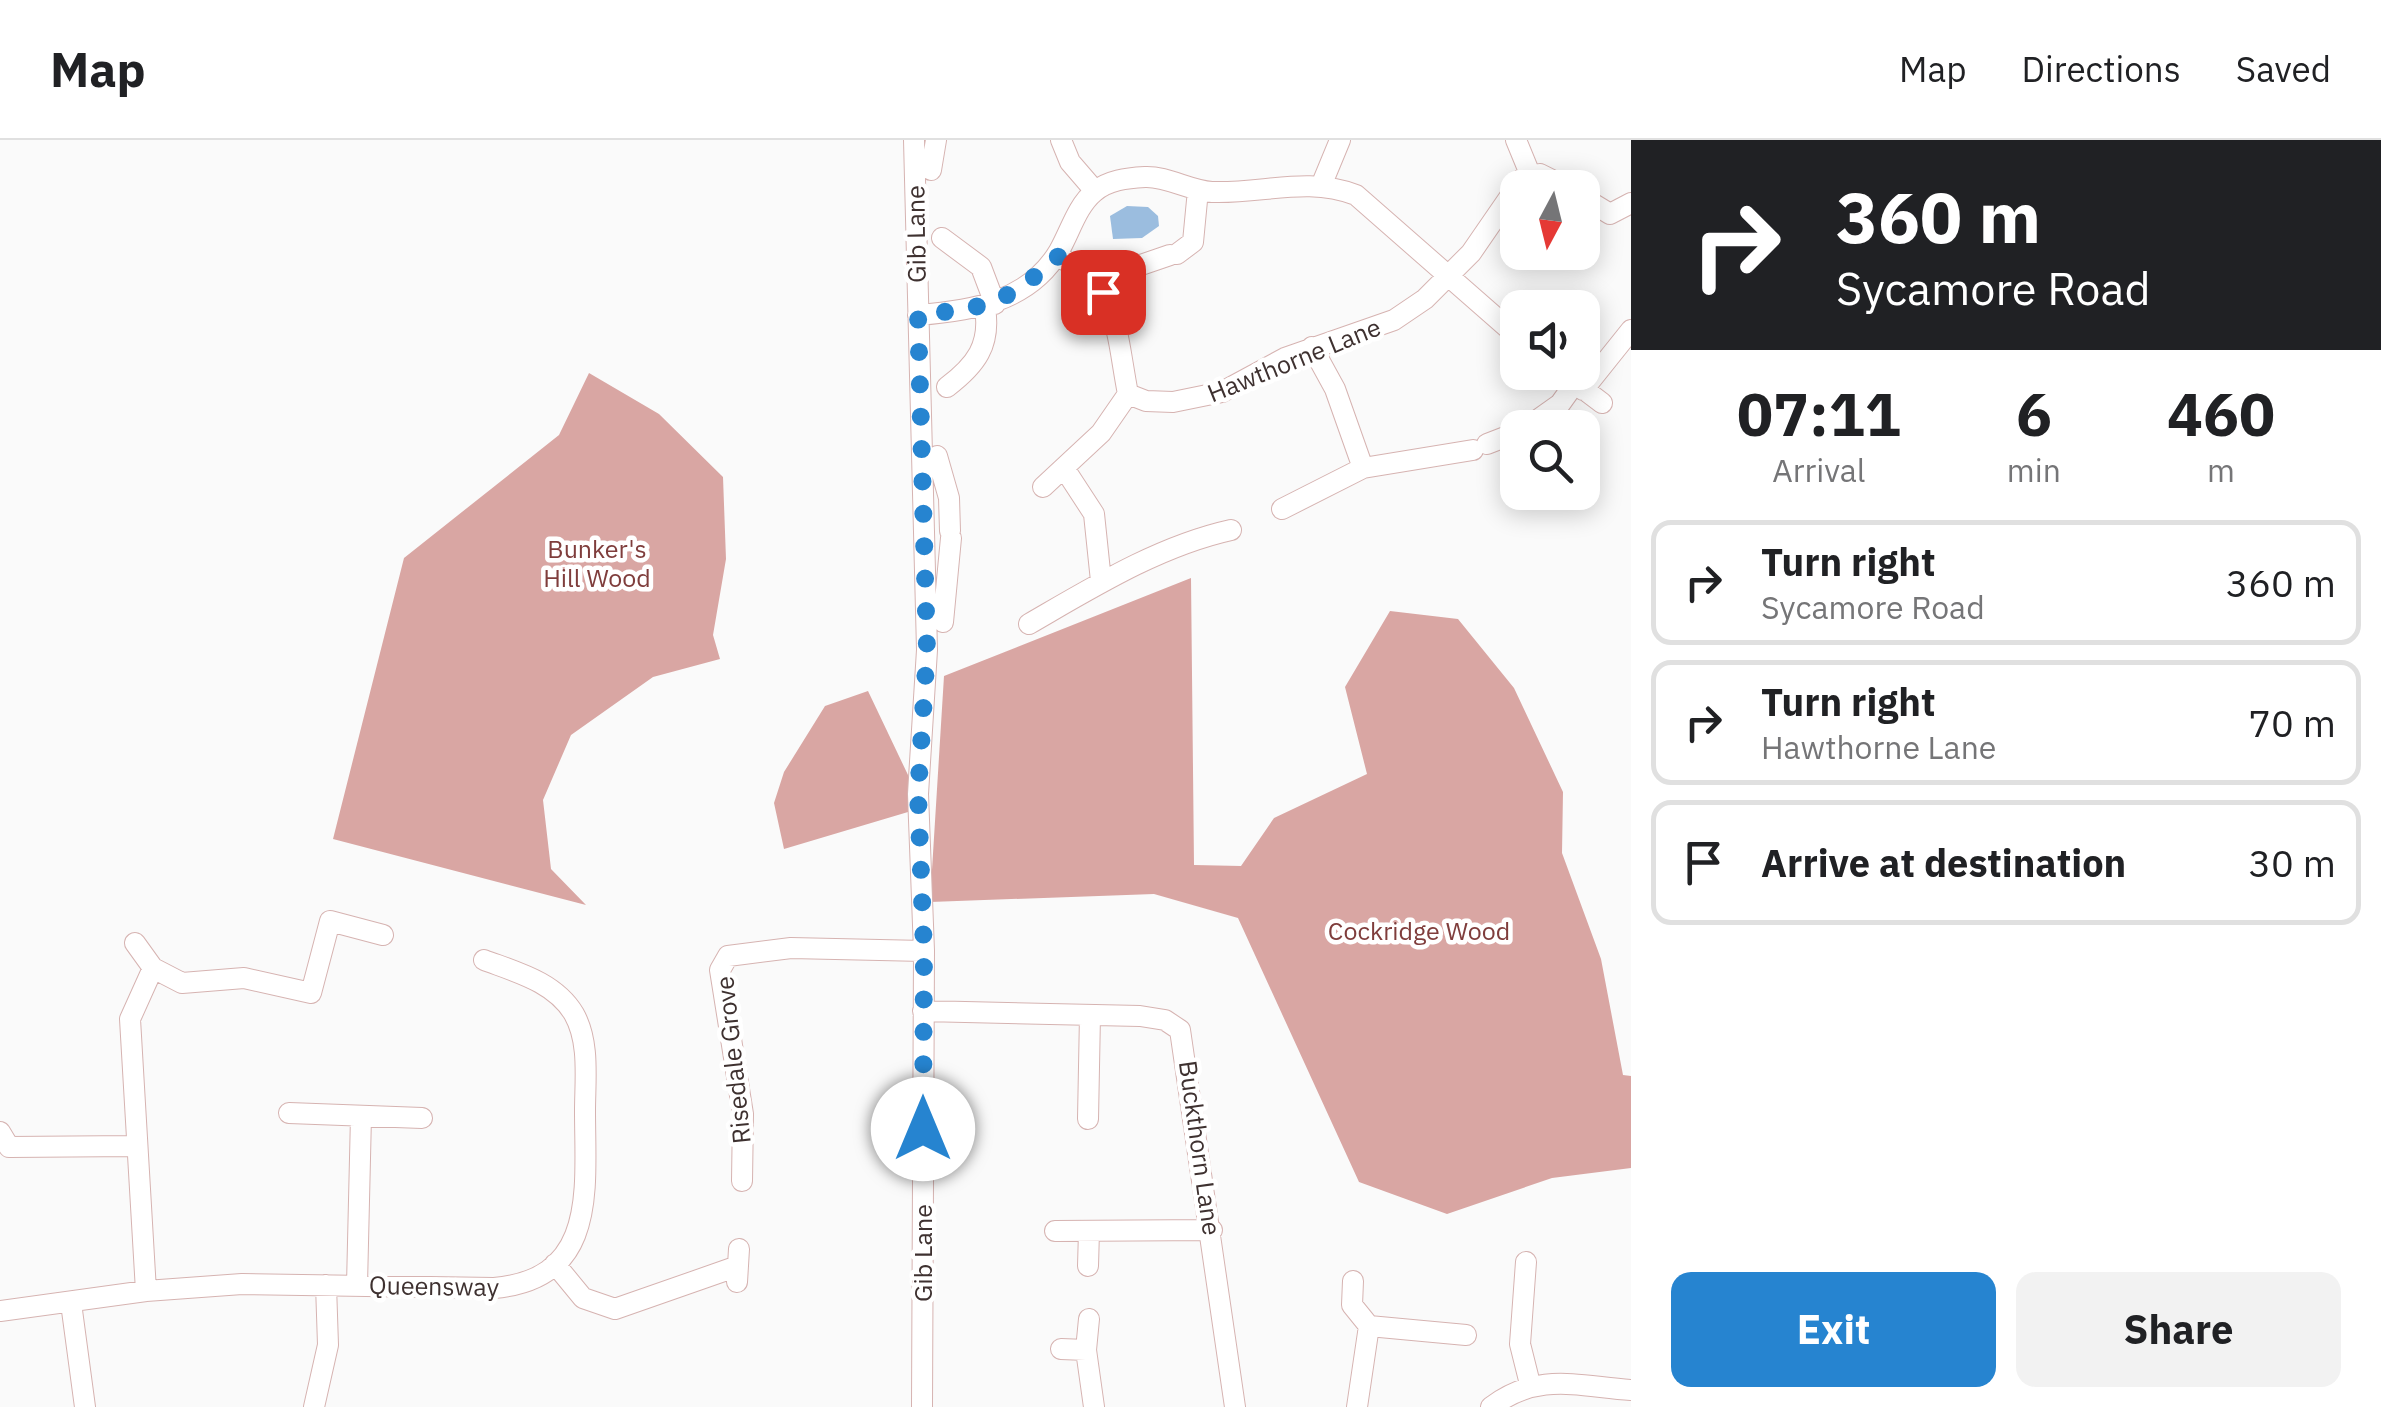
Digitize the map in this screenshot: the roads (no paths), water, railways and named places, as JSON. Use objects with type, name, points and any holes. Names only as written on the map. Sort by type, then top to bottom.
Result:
[{"type":"street","points":[[1061,140],[1070,162],[1095,191]]},
{"type":"street","points":[[1322,186],[1340,140]]},
{"type":"street","points":[[914,142],[936,142],[931,170]]},
{"type":"street","name":"Gib Lane","points":[[914,142],[925,501],[936,564],[918,794],[924,951],[922,1407]]},
{"type":"street","points":[[1518,143],[1528,170]]},
{"type":"street","points":[[918,314],[990,306],[1036,277],[1057,256],[1083,203],[1095,191],[1111,181],[1150,176],[1198,190],[1322,186],[1356,195],[1500,322]]},
{"type":"street","points":[[1094,281],[1174,255],[1193,242],[1198,190]]},
{"type":"street","points":[[1600,208],[1610,214],[1631,202]]},
{"type":"street","name":"Hawthorne Lane","points":[[1128,394],[1158,403],[1222,392],[1312,347],[1394,320],[1446,278],[1484,237],[1500,211]]},
{"type":"street","points":[[942,238],[981,267],[990,306],[981,353],[947,387]]},
{"type":"street","points":[[1043,487],[1101,433],[1128,394],[1110,304],[1094,281],[1057,256]]},
{"type":"street","points":[[1600,358],[1631,330]]},
{"type":"street","points":[[1312,347],[1336,389],[1363,468]]},
{"type":"street","points":[[1552,410],[1568,390]]},
{"type":"street","points":[[1584,390],[1602,403]]},
{"type":"street","points":[[1282,510],[1363,468],[1480,447],[1500,439]]},
{"type":"street","points":[[938,456],[949,498],[950,534],[936,564],[943,622]]},
{"type":"street","points":[[1064,468],[1094,514],[1092,586]]},
{"type":"street","points":[[925,501],[949,498]]},
{"type":"street","points":[[1029,624],[1092,586],[1130,572],[1170,548],[1231,530]]},
{"type":"street","points":[[135,943],[153,968],[182,983],[244,978],[311,994],[330,920],[383,935]]},
{"type":"street","name":"Risedale Grove","points":[[742,1182],[742,1114],[720,970],[728,956],[792,948],[924,951]]},
{"type":"street","points":[[483,961],[545,985],[572,1011],[582,1038],[586,1206],[574,1243],[555,1264],[583,1298],[615,1309],[738,1266]]},
{"type":"street","points":[[146,1291],[130,1019],[153,968]]},
{"type":"street","name":"Buckthorn Lane","points":[[923,1011],[1165,1020],[1180,1030],[1236,1407]]},
{"type":"street","points":[[1088,1119],[1090,1015]]},
{"type":"street","points":[[289,1113],[422,1118]]},
{"type":"street","points":[[357,1286],[361,1116]]},
{"type":"street","points":[[0,1132],[10,1147],[135,1146]]},
{"type":"street","points":[[1055,1230],[1212,1230]]},
{"type":"street","points":[[1088,1266],[1089,1232]]},
{"type":"street","points":[[1526,1262],[1520,1344],[1530,1384]]},
{"type":"street","name":"Queensway","points":[[0,1311],[146,1291],[242,1284],[513,1287],[555,1264]]},
{"type":"street","points":[[1353,1281],[1352,1305],[1370,1326],[1466,1335]]},
{"type":"street","points":[[314,1407],[328,1345],[326,1285]]},
{"type":"street","points":[[71,1304],[86,1407]]},
{"type":"street","points":[[1089,1319],[1086,1350],[1094,1407]]},
{"type":"street","points":[[1357,1407],[1370,1326]]},
{"type":"street","points":[[1061,1349],[1086,1350]]},
{"type":"street","points":[[1491,1407],[1530,1384],[1631,1390]]},
{"type":"water","points":[[1127,206],[1148,207],[1158,216],[1159,226],[1142,238],[1113,239],[1110,216]]},
{"type":"park label","name":"Bunker's Hill Wood","points":[[597,564]]},
{"type":"park label","name":"Cockridge Wood","points":[[1419,931]]}]
